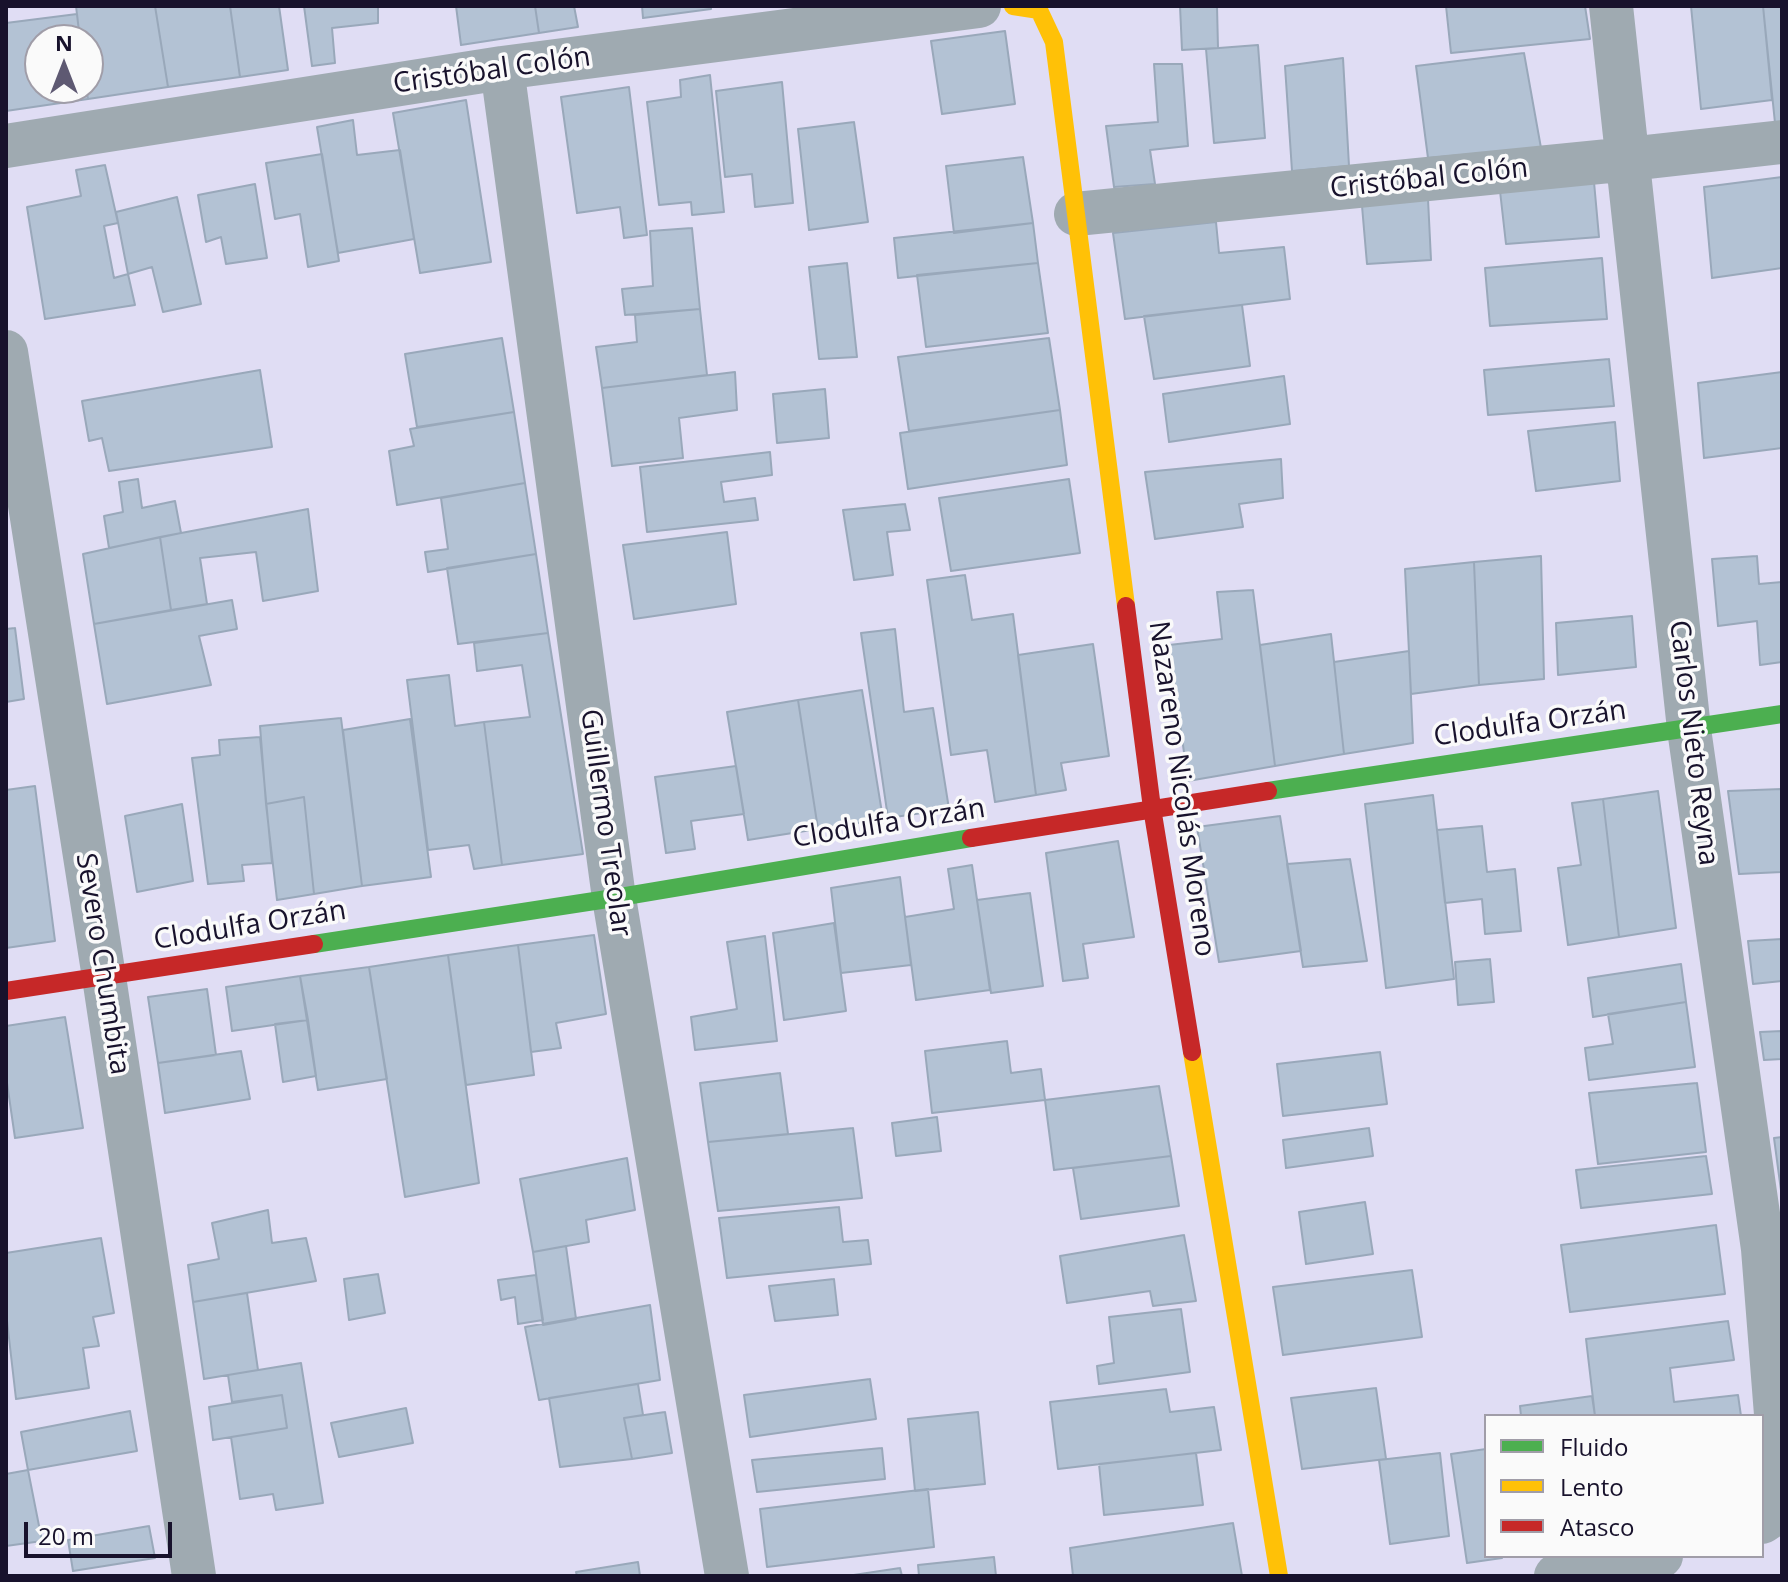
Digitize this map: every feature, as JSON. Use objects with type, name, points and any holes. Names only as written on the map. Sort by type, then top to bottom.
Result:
[{"type":"street","name":"Cristóbal Colón","points":[[6,146],[502,68],[979,6]]},
{"type":"street","name":"Nazareno Nicolás Moreno","points":[[1013,6],[1039,10],[1054,42],[1152,808],[1279,1576]]},
{"type":"street","name":"Carlos Nieto Reyna","points":[[1611,6],[1689,729],[1773,1248],[1781,1478],[1774,1514],[1764,1521]]},
{"type":"street","name":"Guillermo Treolar","points":[[502,68],[614,898],[727,1576]]},
{"type":"street","name":"Cristóbal Colón","points":[[1076,214],[1782,142]]},
{"type":"street","name":"Severo Chumbita","points":[[6,352],[194,1576]]},
{"type":"street","name":"Clodulfa Orzán","points":[[6,991],[614,898],[1152,808],[1782,714]]},
{"type":"street","points":[[1556,1576],[1650,1558]]},
{"type":"building","points":[[76,6],[155,6],[168,87],[104,97],[104,24],[78,24]]},
{"type":"building","points":[[155,6],[230,6],[240,77],[168,87]]},
{"type":"building","points":[[230,6],[279,6],[288,70],[240,77]]},
{"type":"building","points":[[304,6],[378,6],[378,23],[332,28],[335,63],[312,66]]},
{"type":"building","points":[[456,6],[535,6],[539,33],[461,45]]},
{"type":"building","points":[[535,6],[574,6],[578,27],[539,33]]},
{"type":"building","points":[[642,6],[711,6],[711,9],[643,18]]},
{"type":"building","points":[[1180,6],[1217,6],[1218,48],[1182,50]]},
{"type":"building","points":[[1446,6],[1585,6],[1590,39],[1451,53]]},
{"type":"building","points":[[1691,6],[1763,6],[1772,100],[1701,109]]},
{"type":"building","points":[[1763,6],[1782,6],[1782,122],[1775,123]]},
{"type":"building","points":[[77,14],[78,24],[24,24],[24,104],[54,104],[6,111],[6,23]]},
{"type":"building","points":[[1005,31],[1015,104],[942,114],[931,41]]},
{"type":"building","points":[[1258,45],[1265,138],[1214,143],[1206,49]]},
{"type":"building","points":[[1524,53],[1541,148],[1428,158],[1416,66]]},
{"type":"building","points":[[1343,58],[1349,166],[1292,171],[1285,66]]},
{"type":"building","points":[[1154,64],[1182,64],[1188,146],[1150,150],[1155,184],[1114,187],[1106,126],[1158,122]]},
{"type":"building","points":[[710,75],[724,212],[692,215],[691,202],[659,205],[647,102],[681,97],[680,80]]},
{"type":"building","points":[[782,82],[793,203],[755,207],[752,174],[725,177],[716,91]]},
{"type":"building","points":[[629,87],[647,235],[624,238],[620,207],[577,213],[561,97]]},
{"type":"building","points":[[466,100],[491,262],[420,273],[393,113]]},
{"type":"building","points":[[353,120],[357,155],[400,150],[414,239],[338,253],[317,127]]},
{"type":"building","points":[[854,122],[868,222],[809,230],[798,129]]},
{"type":"building","points":[[322,154],[339,261],[308,267],[300,214],[275,219],[266,163]]},
{"type":"building","points":[[1023,157],[1033,223],[954,233],[946,166]]},
{"type":"building","points":[[105,165],[118,223],[104,226],[114,278],[128,274],[135,305],[45,319],[27,207],[81,196],[76,170]]},
{"type":"building","points":[[1782,177],[1782,268],[1712,278],[1704,187]]},
{"type":"building","points":[[1594,182],[1599,237],[1506,244],[1500,191]]},
{"type":"building","points":[[255,184],[267,258],[226,264],[221,237],[206,242],[198,195]]},
{"type":"building","points":[[177,197],[201,304],[163,312],[152,267],[128,274],[116,212]]},
{"type":"building","points":[[1428,199],[1431,260],[1367,264],[1362,206]]},
{"type":"building","points":[[1216,222],[1219,253],[1284,247],[1290,299],[1125,319],[1113,233]]},
{"type":"building","points":[[1033,223],[1038,263],[898,278],[894,238]]},
{"type":"building","points":[[692,228],[700,309],[625,315],[622,289],[653,286],[650,231]]},
{"type":"building","points":[[1602,258],[1607,319],[1490,326],[1485,268]]},
{"type":"building","points":[[847,263],[857,357],[819,359],[809,267]]},
{"type":"building","points":[[1038,263],[1048,333],[926,347],[917,275]]},
{"type":"building","points":[[1242,305],[1250,366],[1154,379],[1144,316]]},
{"type":"building","points":[[700,309],[707,375],[602,388],[596,347],[637,342],[635,315]]},
{"type":"building","points":[[502,338],[514,412],[417,427],[405,354]]},
{"type":"building","points":[[1049,338],[1060,410],[909,431],[898,357]]},
{"type":"building","points":[[1609,359],[1614,406],[1488,415],[1484,370]]},
{"type":"building","points":[[260,370],[272,447],[109,471],[102,438],[89,441],[82,401]]},
{"type":"building","points":[[735,372],[737,410],[679,418],[683,458],[612,466],[602,388]]},
{"type":"building","points":[[1782,372],[1782,448],[1704,458],[1698,383]]},
{"type":"building","points":[[1284,376],[1290,424],[1169,442],[1163,394]]},
{"type":"building","points":[[825,389],[829,438],[777,443],[773,394]]},
{"type":"building","points":[[1060,410],[1067,465],[908,489],[900,433]]},
{"type":"building","points":[[514,412],[525,483],[397,505],[389,451],[414,446],[410,429]]},
{"type":"building","points":[[1615,422],[1620,481],[1536,491],[1528,431]]},
{"type":"building","points":[[770,452],[772,475],[721,482],[724,502],[755,498],[758,520],[647,532],[640,467]]},
{"type":"building","points":[[1281,459],[1283,498],[1239,504],[1243,527],[1155,539],[1145,472]]},
{"type":"building","points":[[138,479],[142,508],[175,501],[181,533],[109,548],[104,516],[123,512],[119,482]]},
{"type":"building","points":[[1069,479],[1080,553],[951,571],[939,498]]},
{"type":"building","points":[[525,483],[536,554],[428,572],[425,552],[448,549],[441,498]]},
{"type":"building","points":[[905,504],[910,530],[887,532],[893,575],[854,580],[843,510]]},
{"type":"building","points":[[308,509],[318,591],[263,601],[256,552],[200,558],[207,604],[171,610],[160,537]]},
{"type":"building","points":[[727,532],[736,604],[634,619],[623,545]]},
{"type":"building","points":[[160,537],[171,610],[94,624],[83,554]]},
{"type":"building","points":[[536,554],[548,633],[458,644],[447,568]]},
{"type":"building","points":[[1541,556],[1544,679],[1479,685],[1474,562]]},
{"type":"building","points":[[1757,556],[1759,584],[1782,582],[1782,662],[1760,665],[1757,621],[1718,626],[1712,559]]},
{"type":"building","points":[[1474,562],[1479,685],[1411,694],[1405,569]]},
{"type":"building","points":[[965,575],[972,620],[1013,614],[1036,795],[995,802],[987,750],[951,755],[927,580]]},
{"type":"building","points":[[1253,590],[1275,766],[1188,781],[1169,645],[1222,639],[1217,592]]},
{"type":"building","points":[[232,600],[237,629],[199,636],[211,685],[107,704],[94,624]]},
{"type":"building","points":[[1632,616],[1636,667],[1558,675],[1556,623]]},
{"type":"building","points":[[15,628],[24,699],[6,702],[6,629]]},
{"type":"building","points":[[895,629],[904,712],[933,708],[949,809],[888,818],[861,633]]},
{"type":"building","points":[[548,633],[583,854],[502,865],[484,722],[530,717],[522,665],[477,671],[474,643]]},
{"type":"building","points":[[1331,634],[1344,754],[1275,766],[1260,645]]},
{"type":"building","points":[[1093,644],[1109,756],[1061,763],[1066,790],[1036,795],[1018,655]]},
{"type":"building","points":[[1409,651],[1413,743],[1344,754],[1334,662]]},
{"type":"building","points":[[449,675],[455,726],[484,722],[502,865],[474,869],[469,845],[428,850],[407,680]]},
{"type":"building","points":[[862,690],[883,819],[818,829],[798,700]]},
{"type":"building","points":[[798,700],[818,829],[748,840],[727,712]]},
{"type":"building","points":[[341,718],[362,886],[314,894],[304,797],[266,804],[260,726]]},
{"type":"building","points":[[410,719],[431,877],[362,886],[343,730]]},
{"type":"building","points":[[260,737],[272,863],[242,865],[244,881],[208,884],[192,758],[220,755],[219,740]]},
{"type":"building","points":[[736,766],[744,814],[691,821],[695,849],[666,853],[655,777]]},
{"type":"building","points":[[35,786],[55,941],[6,948],[6,790]]},
{"type":"building","points":[[1782,789],[1782,872],[1739,874],[1728,791]]},
{"type":"building","points":[[1658,791],[1676,928],[1619,937],[1603,799]]},
{"type":"building","points":[[1433,795],[1454,979],[1386,988],[1365,804]]},
{"type":"building","points":[[304,797],[314,894],[277,900],[266,804]]},
{"type":"building","points":[[1603,799],[1619,937],[1568,945],[1558,868],[1581,865],[1572,803]]},
{"type":"building","points":[[182,804],[193,881],[137,892],[125,816]]},
{"type":"building","points":[[1280,816],[1301,951],[1219,962],[1197,827]]},
{"type":"building","points":[[1482,826],[1487,872],[1515,869],[1521,931],[1485,934],[1482,899],[1445,903],[1437,830]]},
{"type":"building","points":[[1118,841],[1134,937],[1083,944],[1088,978],[1063,981],[1046,853]]},
{"type":"building","points":[[1350,859],[1367,961],[1303,967],[1287,864]]},
{"type":"building","points":[[972,865],[990,990],[916,1000],[905,917],[954,909],[948,869]]},
{"type":"building","points":[[900,877],[911,965],[841,973],[831,888]]},
{"type":"building","points":[[1030,893],[1043,986],[991,993],[977,900]]},
{"type":"building","points":[[834,923],[846,1011],[784,1020],[773,933]]},
{"type":"building","points":[[594,935],[606,1014],[556,1023],[561,1048],[531,1052],[518,945]]},
{"type":"building","points":[[765,936],[777,1041],[695,1050],[691,1017],[737,1009],[727,942]]},
{"type":"building","points":[[1782,939],[1782,981],[1753,984],[1748,941]]},
{"type":"building","points":[[518,945],[534,1075],[466,1085],[448,955]]},
{"type":"building","points":[[448,955],[479,1183],[405,1197],[369,967]]},
{"type":"building","points":[[1490,959],[1494,1002],[1458,1005],[1455,962]]},
{"type":"building","points":[[1681,964],[1686,1002],[1593,1017],[1588,978]]},
{"type":"building","points":[[369,967],[387,1079],[318,1090],[300,976]]},
{"type":"building","points":[[300,976],[308,1020],[232,1031],[226,987]]},
{"type":"building","points":[[207,989],[216,1055],[158,1063],[148,997]]},
{"type":"building","points":[[1686,1002],[1695,1067],[1589,1080],[1585,1048],[1613,1044],[1608,1014]]},
{"type":"building","points":[[65,1017],[83,1128],[15,1138],[6,1076],[6,1026]]},
{"type":"building","points":[[308,1020],[316,1076],[283,1082],[275,1024]]},
{"type":"building","points":[[1782,1031],[1782,1059],[1764,1060],[1760,1032]]},
{"type":"building","points":[[1007,1041],[1011,1073],[1041,1069],[1045,1100],[932,1113],[925,1051]]},
{"type":"building","points":[[241,1051],[250,1099],[165,1113],[158,1063]]},
{"type":"building","points":[[1380,1052],[1387,1104],[1283,1116],[1277,1064]]},
{"type":"building","points":[[780,1073],[788,1134],[708,1142],[700,1083]]},
{"type":"building","points":[[1697,1083],[1706,1152],[1598,1164],[1589,1093]]},
{"type":"building","points":[[1159,1086],[1171,1156],[1054,1170],[1045,1100]]},
{"type":"building","points":[[937,1117],[941,1151],[896,1156],[892,1123]]},
{"type":"building","points":[[853,1128],[862,1198],[718,1211],[708,1142]]},
{"type":"building","points":[[1369,1128],[1373,1156],[1286,1168],[1283,1140]]},
{"type":"building","points":[[1782,1137],[1782,1198],[1774,1138]]},
{"type":"building","points":[[1171,1156],[1179,1206],[1081,1219],[1073,1168]]},
{"type":"building","points":[[1706,1156],[1712,1194],[1581,1208],[1576,1170]]},
{"type":"building","points":[[627,1158],[635,1210],[586,1220],[589,1242],[533,1252],[520,1179]]},
{"type":"building","points":[[1365,1202],[1373,1254],[1306,1264],[1299,1212]]},
{"type":"building","points":[[839,1207],[843,1242],[868,1240],[871,1264],[727,1278],[719,1218]]},
{"type":"building","points":[[268,1210],[272,1243],[306,1238],[316,1281],[193,1302],[188,1265],[219,1259],[212,1223]]},
{"type":"building","points":[[1716,1225],[1725,1294],[1570,1312],[1561,1245]]},
{"type":"building","points":[[1184,1235],[1196,1301],[1153,1306],[1150,1291],[1067,1303],[1060,1256]]},
{"type":"building","points":[[101,1238],[114,1313],[93,1317],[99,1346],[83,1348],[89,1388],[16,1399],[6,1312],[6,1253]]},
{"type":"building","points":[[566,1246],[576,1319],[543,1325],[533,1252]]},
{"type":"building","points":[[1412,1270],[1422,1337],[1283,1355],[1273,1287]]},
{"type":"building","points":[[378,1274],[385,1313],[349,1320],[344,1279]]},
{"type":"building","points":[[536,1275],[543,1320],[518,1324],[515,1297],[501,1300],[498,1280]]},
{"type":"building","points":[[834,1279],[838,1315],[775,1321],[769,1286]]},
{"type":"building","points":[[247,1293],[258,1370],[204,1379],[193,1302]]},
{"type":"building","points":[[650,1305],[660,1380],[539,1400],[525,1327]]},
{"type":"building","points":[[1181,1309],[1190,1372],[1099,1384],[1097,1366],[1114,1363],[1109,1317]]},
{"type":"building","points":[[1728,1321],[1734,1360],[1670,1368],[1674,1402],[1738,1395],[1741,1414],[1595,1414],[1586,1339]]},
{"type":"building","points":[[301,1363],[323,1503],[276,1510],[273,1494],[240,1499],[231,1437],[287,1428],[282,1395],[232,1402],[228,1375]]},
{"type":"building","points":[[870,1379],[876,1419],[750,1437],[744,1395]]},
{"type":"building","points":[[638,1384],[643,1415],[624,1418],[632,1459],[560,1467],[549,1398]]},
{"type":"building","points":[[1376,1388],[1386,1459],[1302,1469],[1291,1398]]},
{"type":"building","points":[[1166,1389],[1170,1412],[1214,1407],[1221,1450],[1058,1469],[1050,1402]]},
{"type":"building","points":[[282,1395],[287,1428],[213,1440],[209,1407]]},
{"type":"building","points":[[1592,1396],[1595,1414],[1521,1414],[1520,1406]]},
{"type":"building","points":[[406,1408],[413,1443],[339,1457],[331,1423]]},
{"type":"building","points":[[130,1411],[137,1451],[28,1470],[21,1432]]},
{"type":"building","points":[[665,1412],[672,1453],[632,1459],[624,1418]]},
{"type":"building","points":[[978,1412],[985,1484],[915,1491],[908,1419]]},
{"type":"building","points":[[882,1448],[885,1479],[757,1492],[752,1460]]},
{"type":"building","points":[[1484,1449],[1484,1558],[1502,1558],[1467,1563],[1451,1454]]},
{"type":"building","points":[[1196,1453],[1203,1505],[1104,1515],[1099,1464]]},
{"type":"building","points":[[1440,1453],[1449,1536],[1390,1544],[1379,1460]]},
{"type":"building","points":[[28,1470],[42,1541],[6,1546],[6,1474]]},
{"type":"building","points":[[928,1489],[934,1547],[767,1567],[760,1509]]},
{"type":"building","points":[[1233,1523],[1242,1576],[1073,1576],[1070,1548]]},
{"type":"building","points":[[149,1526],[155,1558],[73,1571],[68,1540]]},
{"type":"building","points":[[994,1557],[996,1576],[919,1576],[918,1565]]},
{"type":"building","points":[[638,1562],[640,1576],[577,1576],[576,1572]]},
{"type":"building","points":[[900,1568],[902,1576],[847,1576]]},
{"type":"traffic: fast","points":[[1268,791],[1782,714]]},
{"type":"traffic: fast","points":[[314,944],[971,838]]},
{"type":"traffic: slow","points":[[1013,6],[1039,10],[1054,42],[1126,606]]},
{"type":"traffic: slow","points":[[1192,1052],[1279,1576]]},
{"type":"traffic: jam","points":[[1126,606],[1152,808],[1192,1052]]},
{"type":"traffic: jam","points":[[971,838],[1268,791]]},
{"type":"traffic: jam","points":[[6,991],[314,944]]}]
